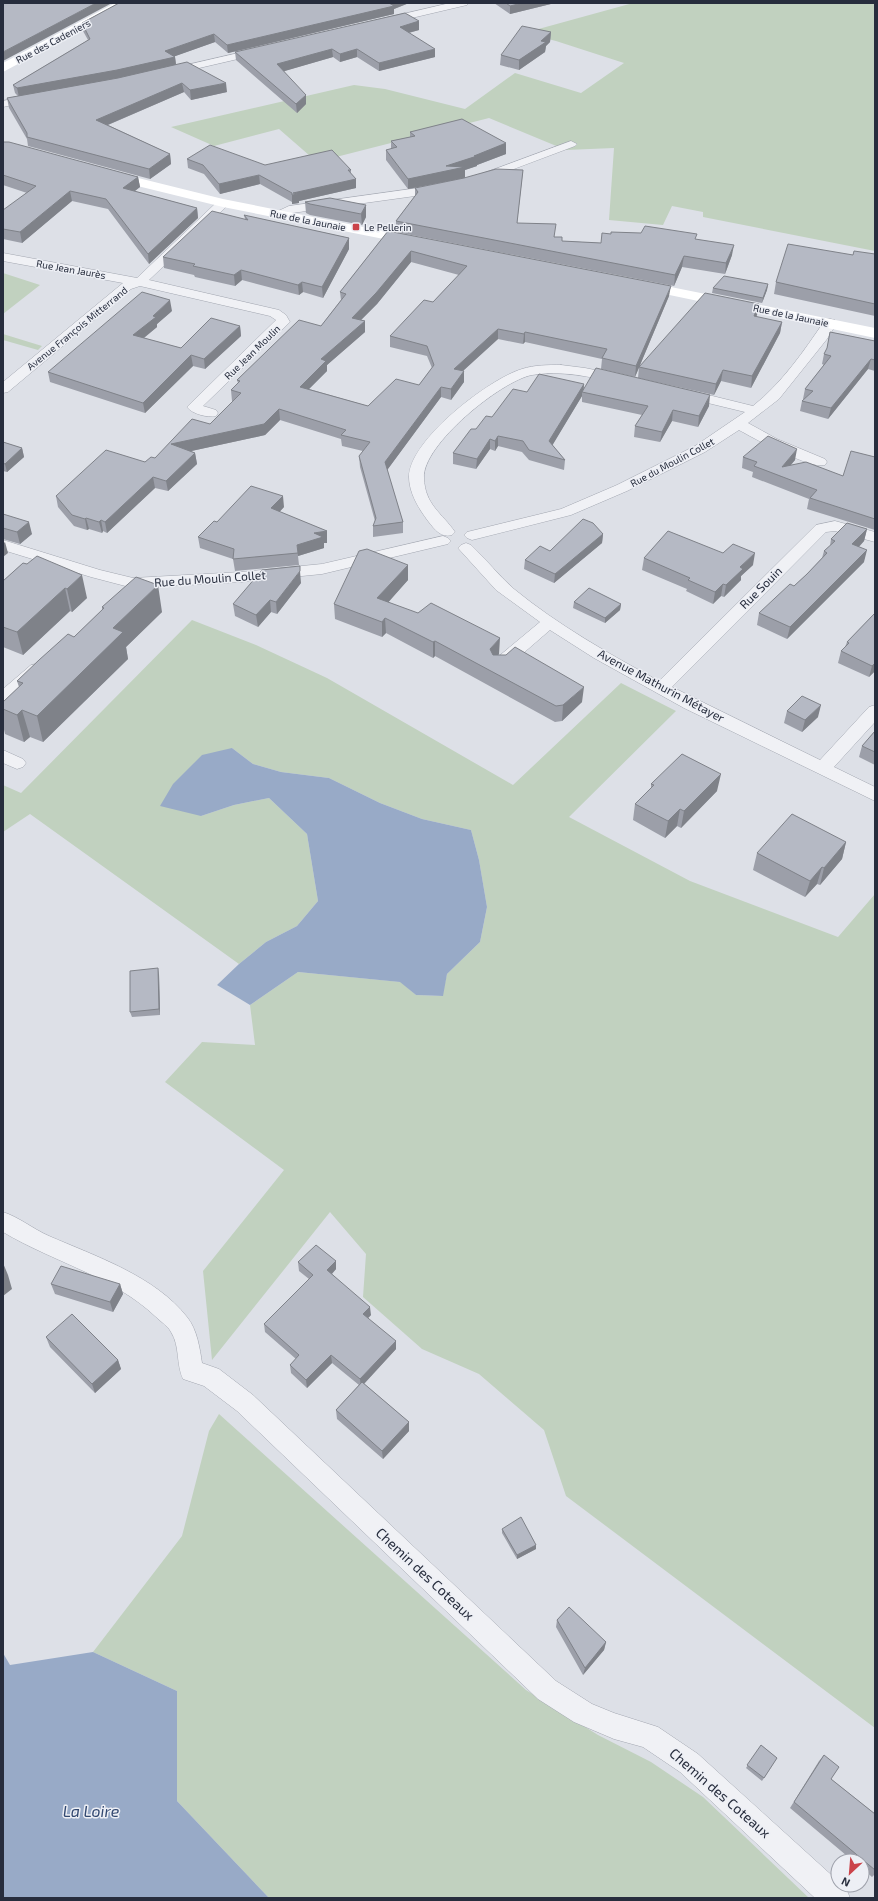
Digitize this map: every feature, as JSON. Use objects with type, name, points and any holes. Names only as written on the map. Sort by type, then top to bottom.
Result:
[{"type":"main road","name":"Rue des Cadeniers","points":[[3,68],[124,3]]},
{"type":"main road","name":"Rue de la Jaunaie","points":[[99,172],[222,204],[431,244]]},
{"type":"main road","name":"Rue de la Jaunaie","points":[[626,282],[875,333]]},
{"type":"street","points":[[378,23],[439,5],[463,3]]},
{"type":"street","points":[[157,74],[270,48]]},
{"type":"street","points":[[3,104],[42,97]]},
{"type":"street","points":[[468,182],[497,173],[571,144]]},
{"type":"street","points":[[280,215],[289,210],[454,186]]},
{"type":"street","name":"Avenue François Mitterrand","points":[[3,389],[126,286],[140,282],[222,204]]},
{"type":"street","name":"Rue Jean Jaurès","points":[[3,257],[140,282]]},
{"type":"street","name":"Rue Jean Moulin","points":[[140,282],[274,313],[281,318],[283,322],[194,407],[211,413]]},
{"type":"street","name":"Rue du Moulin Collet","points":[[3,545],[34,561],[129,589],[322,569],[404,549],[445,537],[460,530],[469,541],[566,512],[622,488],[700,449],[739,424],[774,396],[822,336],[830,323]]},
{"type":"street","points":[[445,537],[440,526],[417,489],[417,469],[429,446],[481,397],[502,382],[514,377],[552,368],[589,372],[635,382]]},
{"type":"street","points":[[674,391],[757,411]]},
{"type":"street","points":[[739,424],[772,442],[820,462]]},
{"type":"street","name":"Rue Souin","points":[[662,688],[821,528],[835,526],[875,537]]},
{"type":"street","name":"Avenue Mathurin Métayer","points":[[469,541],[514,596],[550,622],[606,658],[662,688],[875,795]]},
{"type":"street","points":[[500,665],[550,622]]},
{"type":"street","points":[[3,698],[49,658]]},
{"type":"street","points":[[823,768],[875,711]]},
{"type":"street","name":"Chemin des Coteaux","points":[[3,1221],[35,1240],[124,1279],[157,1303],[180,1326],[189,1349],[191,1370],[211,1377],[245,1403],[547,1690],[583,1713],[614,1726],[649,1736],[689,1763],[836,1898]]},
{"type":"green space","points":[[633,3],[875,3],[875,251],[703,217],[703,212],[672,206],[663,225],[609,220],[614,148],[566,150],[489,118],[336,157],[310,156],[279,129],[214,146],[171,127],[354,85],[385,89],[465,109],[515,73],[581,93],[624,63],[556,41],[524,33]]},
{"type":"green space","points":[[3,273],[40,285],[3,314]]},
{"type":"green space","points":[[3,334],[42,346],[38,350],[3,340]]},
{"type":"green space","points":[[192,620],[256,645],[327,678],[513,785],[621,683],[676,711],[569,817],[690,881],[838,937],[875,894],[875,1728],[566,1496],[544,1430],[479,1374],[422,1349],[363,1297],[366,1254],[330,1212],[212,1360],[203,1271],[284,1170],[165,1082],[202,1042],[255,1045],[250,1005],[298,972],[401,982],[416,995],[442,996],[447,974],[480,942],[487,907],[479,860],[471,830],[422,819],[380,803],[329,778],[281,772],[253,764],[232,748],[201,816],[234,805],[269,798],[307,834],[318,901],[297,926],[266,942],[239,964],[30,814],[3,832],[3,785],[21,793]]},
{"type":"green space","points":[[219,1414],[526,1690],[598,1735],[651,1762],[703,1797],[809,1898],[269,1898],[177,1801],[177,1691],[93,1652],[182,1536],[209,1431]]},
{"type":"water","points":[[232,748],[253,764],[281,772],[329,778],[380,803],[422,819],[471,830],[479,860],[487,907],[480,942],[447,974],[443,996],[416,995],[400,982],[298,972],[250,1005],[217,985],[239,964],[266,942],[297,926],[318,901],[307,834],[269,798],[234,805],[201,816],[160,806],[173,784],[202,755]]},
{"type":"water","name":"La Loire","points":[[93,1652],[177,1691],[177,1801],[269,1898],[3,1898],[3,1653],[10,1665]]},
{"type":"building","points":[[3,3],[96,3],[3,52]]},
{"type":"building","points":[[119,3],[389,3],[394,6],[227,45],[214,34],[165,51],[175,57],[117,70],[17,88],[13,85],[90,39],[82,23]]},
{"type":"building","points":[[506,3],[522,3],[510,6]]},
{"type":"building","points":[[405,13],[419,21],[400,27],[435,49],[379,63],[357,49],[340,54],[332,49],[277,64],[306,95],[296,104],[235,52]]},
{"type":"building","points":[[522,26],[551,32],[541,41],[546,42],[519,60],[501,55]]},
{"type":"building","points":[[187,62],[226,83],[190,90],[182,83],[96,120],[170,154],[149,169],[27,137],[27,133],[7,98],[118,78]]},
{"type":"building","points":[[462,119],[506,143],[474,156],[477,156],[446,166],[465,167],[408,179],[386,150],[397,147],[391,141],[415,136],[410,132]]},
{"type":"building","points":[[3,142],[9,142],[138,177],[123,188],[197,208],[148,254],[106,199],[70,191],[20,232],[3,229],[3,210],[36,186],[3,175]]},
{"type":"building","points":[[210,145],[265,165],[332,150],[351,170],[348,170],[356,179],[293,193],[298,194],[292,195],[292,193],[259,175],[219,184],[203,165],[187,159]]},
{"type":"building","points":[[496,169],[523,170],[517,223],[556,224],[554,237],[562,237],[562,241],[601,243],[602,233],[641,233],[645,226],[697,234],[695,239],[734,245],[726,263],[684,256],[675,275],[396,221],[418,192],[415,188],[464,178]]},
{"type":"building","points":[[330,198],[366,205],[361,214],[305,202]]},
{"type":"building","points":[[212,211],[248,220],[244,215],[349,238],[322,287],[302,282],[298,285],[241,270],[234,275],[193,266],[195,264],[163,257]]},
{"type":"building","points":[[388,231],[671,286],[636,366],[602,358],[607,349],[525,332],[524,334],[498,329],[454,369],[464,371],[451,389],[441,387],[385,462],[403,522],[373,526],[376,518],[359,456],[370,442],[341,435],[346,430],[279,409],[264,424],[171,444],[195,453],[166,481],[153,477],[105,522],[101,520],[99,522],[72,515],[56,496],[106,450],[145,462],[151,457],[155,458],[192,419],[210,424],[241,393],[231,390],[240,381],[237,380],[299,320],[321,326],[346,294],[340,292]],"holes":[[[411,251],[467,266],[433,302],[424,300],[390,336],[427,346],[434,365],[419,385],[396,379],[368,406],[300,387],[326,361],[321,359],[365,321],[352,318],[376,293]]]},
{"type":"building","points":[[788,244],[853,255],[854,251],[875,254],[875,304],[776,282]]},
{"type":"building","points":[[724,276],[768,284],[763,298],[713,288]]},
{"type":"building","points":[[142,292],[170,300],[153,316],[156,317],[133,335],[181,348],[211,318],[240,326],[204,359],[191,355],[143,403],[48,372]]},
{"type":"building","points":[[705,293],[759,304],[754,316],[782,322],[752,376],[723,370],[716,384],[639,367]]},
{"type":"building","points":[[830,332],[875,341],[875,360],[871,359],[831,408],[802,401],[813,391],[805,389],[831,356],[824,354],[827,348]]},
{"type":"building","points":[[596,368],[710,395],[699,416],[673,410],[662,432],[635,426],[648,406],[582,392]]},
{"type":"building","points":[[539,374],[584,384],[549,441],[565,460],[529,450],[523,441],[498,436],[495,441],[490,439],[477,459],[453,453],[471,429],[476,429],[486,416],[492,417],[513,389],[527,392]]},
{"type":"building","points":[[768,436],[797,449],[782,467],[806,462],[843,476],[851,451],[875,457],[875,519],[810,498],[817,490],[754,466],[757,462],[743,457]]},
{"type":"building","points":[[3,442],[22,448],[5,464],[3,463]]},
{"type":"building","points":[[251,486],[283,496],[271,508],[327,531],[314,533],[323,537],[297,545],[298,553],[233,559],[234,549],[198,537],[214,521],[217,522]]},
{"type":"building","points":[[3,514],[29,522],[17,532],[3,528]]},
{"type":"building","points":[[583,519],[593,523],[603,534],[555,574],[525,560],[540,546],[550,551]]},
{"type":"building","points":[[847,523],[867,529],[852,544],[867,550],[790,627],[759,613],[790,584],[794,586],[807,574],[827,553],[824,551],[835,541],[831,539]]},
{"type":"building","points":[[668,531],[723,553],[733,544],[755,553],[740,567],[743,569],[726,585],[723,584],[715,592],[688,580],[690,578],[644,558]]},
{"type":"building","points":[[367,549],[408,565],[377,598],[418,613],[431,603],[500,638],[490,649],[493,655],[506,655],[515,647],[584,687],[563,705],[556,706],[435,641],[433,642],[385,618],[382,622],[334,604],[359,551]]},
{"type":"building","points":[[37,556],[82,575],[67,589],[65,588],[17,632],[3,627],[3,581],[23,563],[27,564]]},
{"type":"building","points":[[300,566],[300,571],[276,602],[270,600],[256,615],[233,604],[262,570]]},
{"type":"building","points":[[136,577],[158,585],[113,628],[123,632],[37,716],[22,710],[17,715],[3,709],[3,702],[23,683],[17,681],[68,634],[74,637],[104,608],[102,607]]},
{"type":"building","points":[[589,588],[621,604],[605,618],[574,602]]},
{"type":"building","points":[[875,613],[875,663],[872,666],[841,651],[849,643],[847,642]]},
{"type":"building","points":[[802,696],[821,705],[805,720],[787,711]]},
{"type":"building","points":[[875,731],[875,752],[862,746]]},
{"type":"building","points":[[682,754],[721,774],[684,811],[680,809],[668,821],[635,804],[654,785],[651,784]]},
{"type":"building","points":[[792,814],[846,842],[824,868],[822,867],[810,881],[757,853]]},
{"type":"building","points":[[158,968],[159,1009],[130,1012],[130,971]]},
{"type":"building","points":[[316,1245],[336,1261],[327,1270],[370,1307],[363,1314],[396,1341],[360,1379],[331,1355],[306,1380],[290,1365],[299,1355],[264,1324],[313,1275],[298,1262]]},
{"type":"building","points":[[61,1266],[120,1284],[110,1302],[51,1284]]},
{"type":"building","points":[[72,1314],[118,1360],[92,1384],[46,1337]]},
{"type":"building","points":[[362,1382],[409,1422],[382,1451],[336,1410]]},
{"type":"building","points":[[521,1517],[536,1545],[517,1555],[502,1529]]},
{"type":"building","points":[[569,1607],[606,1642],[585,1668],[557,1620]]},
{"type":"building","points":[[761,1745],[777,1758],[764,1778],[747,1765]]},
{"type":"building","points":[[824,1755],[839,1767],[831,1779],[875,1814],[875,1870],[870,1866],[870,1853],[855,1853],[794,1802]]},
{"type":"place","name":"Le Pellerin","points":[[356,227]]}]
